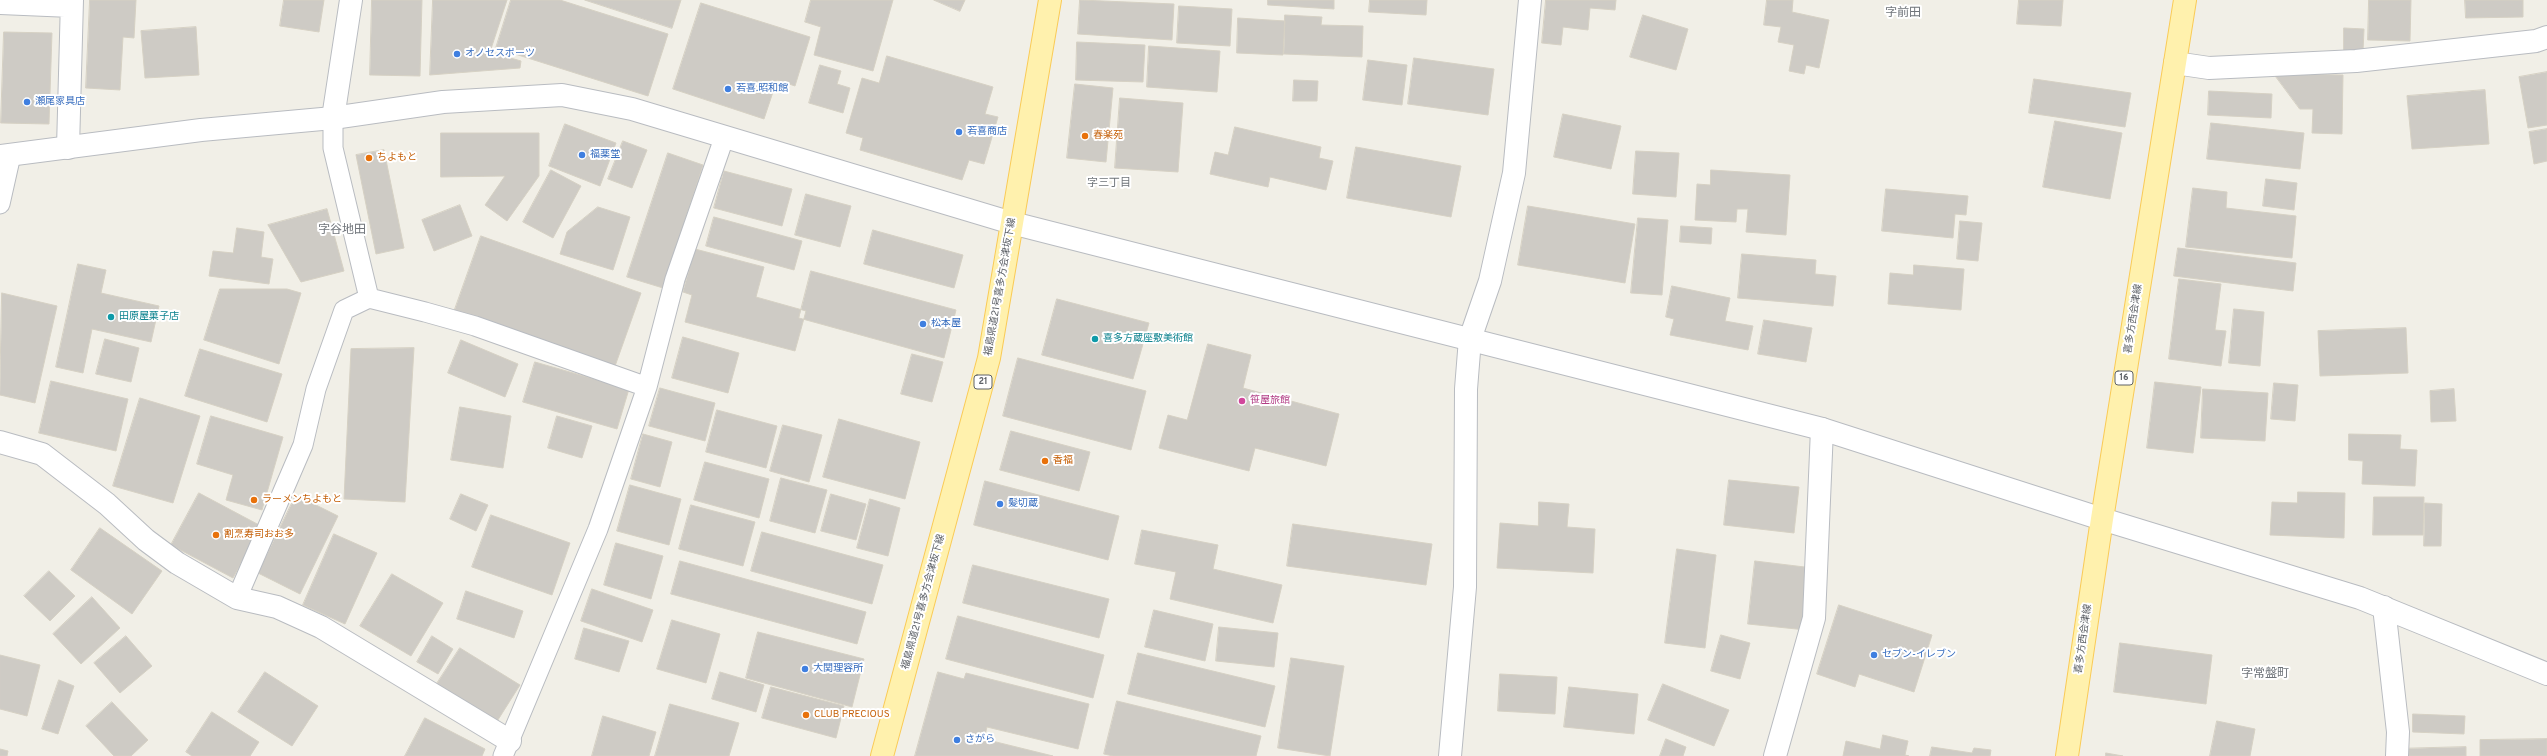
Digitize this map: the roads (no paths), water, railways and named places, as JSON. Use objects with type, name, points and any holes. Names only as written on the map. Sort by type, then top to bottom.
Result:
[{"type":"main road","name":"福島県道21号喜多方会津坂下線","points":[[882,756],[989,358],[1029,134],[1050,0]]},
{"type":"main road","name":"喜多方西会津線","points":[[2067,756],[2102,519],[2185,0]]},
{"type":"street","points":[[333,118],[351,0]]},
{"type":"street","points":[[1450,756],[1465,587],[1466,389],[1470,339],[1490,281],[1514,173],[1530,0]]},
{"type":"street","points":[[0,3],[71,3],[68,148]]},
{"type":"street","points":[[2175,63],[2209,68],[2356,61],[2523,42],[2547,37]]},
{"type":"street","points":[[5,156],[201,130],[333,118],[443,102],[562,95],[632,109],[724,138],[1012,223],[1822,429],[2102,519],[2384,607],[2547,674]]},
{"type":"street","points":[[1775,756],[1814,618],[1822,429]]},
{"type":"street","points":[[0,442],[42,454],[106,504],[146,540],[177,563],[237,598],[278,607],[321,627],[507,748]]},
{"type":"street","points":[[2384,607],[2398,732],[2398,756]]},
{"type":"lane","points":[[333,118],[333,148],[369,298]]},
{"type":"lane","points":[[507,748],[598,529],[647,387],[674,279],[724,138]]},
{"type":"lane","points":[[0,204],[5,156]]},
{"type":"lane","points":[[237,598],[303,445],[316,389],[344,310],[369,298],[476,326],[647,387]]},
{"type":"place","name":"オノセスポーツ","points":[[457,54]]},
{"type":"place","name":"若喜.昭和館","points":[[728,89]]},
{"type":"place","name":"瀬尾家具店","points":[[27,102]]},
{"type":"place","name":"若喜商店","points":[[959,132]]},
{"type":"place","name":"春楽苑","points":[[1085,136]]},
{"type":"place","name":"福薬堂","points":[[582,155]]},
{"type":"place","name":"ちよもと","points":[[369,158]]},
{"type":"place","name":"田原屋菓子店","points":[[111,317]]},
{"type":"place","name":"松本屋","points":[[923,324]]},
{"type":"place","name":"喜多方蔵座敷美術館","points":[[1095,339]]},
{"type":"place","name":"笹屋旅館","points":[[1242,401]]},
{"type":"place","name":"香福","points":[[1045,461]]},
{"type":"place","name":"ラーメンちよもと","points":[[254,500]]},
{"type":"place","name":"髪切蔵","points":[[1000,504]]},
{"type":"place","name":"割烹寿司おお多","points":[[216,535]]},
{"type":"place","name":"セブン-イレブン","points":[[1874,655]]},
{"type":"place","name":"大関理容所","points":[[805,669]]},
{"type":"place","name":"CLUB PRECIOUS","points":[[806,715]]},
{"type":"place","name":"さがら","points":[[957,740]]},
{"type":"district","name":"字前田","points":[[1903,14]]},
{"type":"district","name":"字三丁目","points":[[1109,184]]},
{"type":"district","name":"字谷地田","points":[[342,231]]},
{"type":"district","name":"字常盤町","points":[[2265,675]]}]
